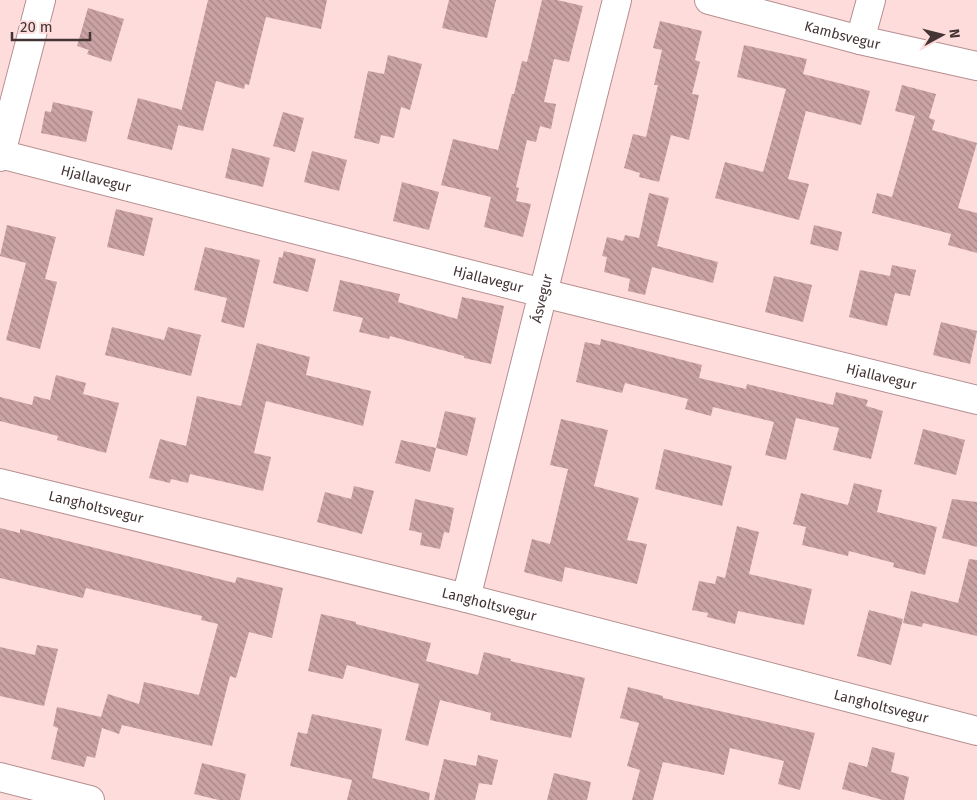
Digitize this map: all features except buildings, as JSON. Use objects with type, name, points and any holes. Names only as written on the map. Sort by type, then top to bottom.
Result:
[{"type":"street","points":[[0,155],[41,0]]},
{"type":"street","name":"Ásvegur","points":[[466,598],[617,0]]},
{"type":"street","name":"Kambsvegur","points":[[709,0],[860,40],[977,66]]},
{"type":"street","points":[[860,40],[871,0]]},
{"type":"street","name":"Hjallavegur","points":[[0,155],[543,293],[977,400]]},
{"type":"street","name":"Langholtsvegur","points":[[0,483],[466,598],[977,731]]},
{"type":"street","points":[[0,777],[90,800]]}]
